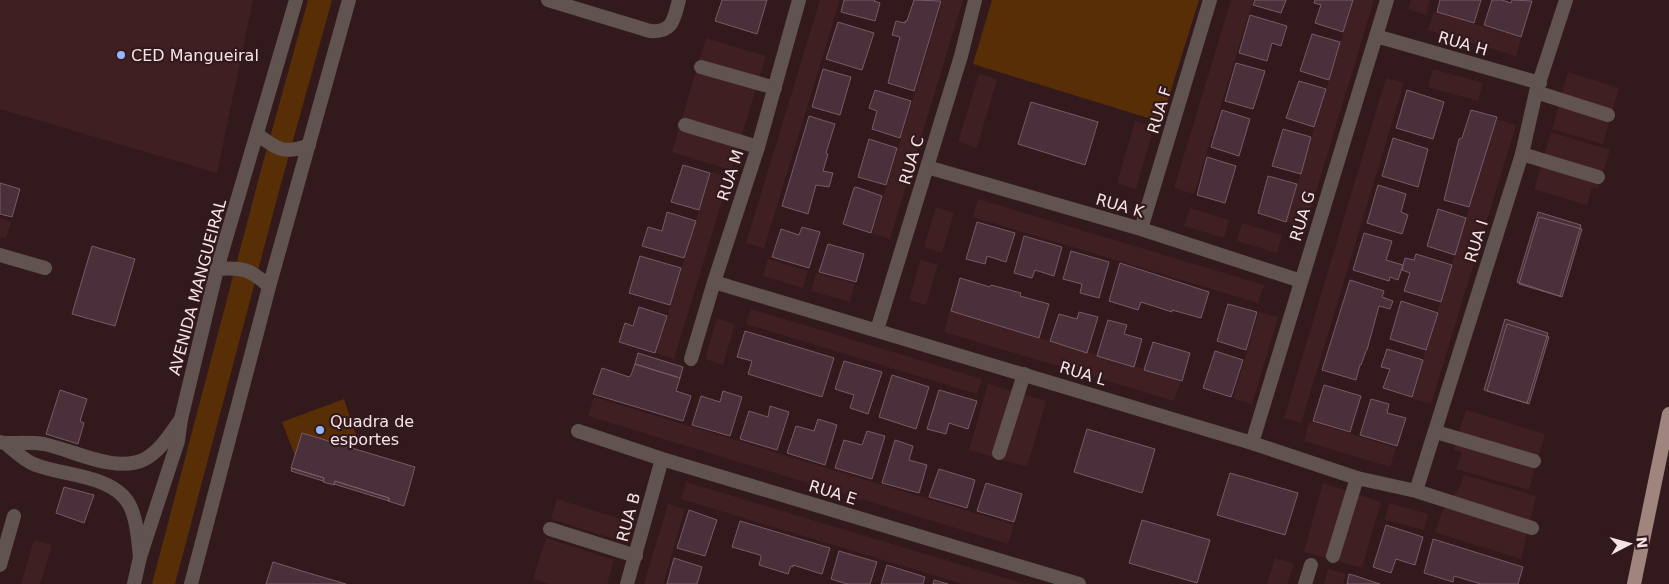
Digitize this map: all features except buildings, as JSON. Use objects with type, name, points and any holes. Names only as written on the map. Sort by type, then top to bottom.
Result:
[{"type":"main road","points":[[1634,584],[1669,414]]},
{"type":"street","name":"AVENIDA MANGUEIRAL","points":[[134,584],[140,557],[178,441],[181,419],[217,269],[296,0]]},
{"type":"street","points":[[191,584],[268,287],[349,0]]},
{"type":"street","points":[[548,0],[657,32],[663,31],[674,20],[679,0]]},
{"type":"street","name":"RUA M","points":[[691,359],[758,147],[799,0]]},
{"type":"street","name":"RUA C","points":[[878,330],[961,56],[975,0]]},
{"type":"street","name":"RUA F","points":[[1141,229],[1210,0]]},
{"type":"street","name":"RUA G","points":[[1252,443],[1387,0]]},
{"type":"street","name":"RUA I","points":[[1416,491],[1522,154],[1538,88],[1566,0]]},
{"type":"street","name":"RUA H","points":[[1376,36],[1538,88],[1608,115]]},
{"type":"street","points":[[702,67],[775,88]]},
{"type":"street","points":[[685,125],[758,147]]},
{"type":"street","points":[[257,134],[280,150],[297,150],[309,145]]},
{"type":"street","points":[[1522,154],[1598,177]]},
{"type":"street","name":"RUA K","points":[[927,167],[1141,229],[1301,281]]},
{"type":"street","points":[[0,255],[45,268]]},
{"type":"street","points":[[217,269],[232,268],[252,272],[268,287]]},
{"type":"street","name":"RUA L","points":[[714,282],[1252,443],[1357,478],[1416,491],[1532,528]]},
{"type":"street","points":[[999,453],[1024,374]]},
{"type":"street","points":[[2,443],[44,444],[115,464],[131,464],[146,459],[156,451],[181,419]]},
{"type":"street","name":"RUA E","points":[[578,431],[662,459],[1079,584]]},
{"type":"street","points":[[1436,432],[1534,461]]},
{"type":"street","points":[[2,443],[37,466],[90,479],[120,492],[132,511],[140,557]]},
{"type":"street","name":"RUA B","points":[[627,584],[662,459]]},
{"type":"street","points":[[1333,556],[1357,478]]},
{"type":"street","points":[[0,565],[14,516]]},
{"type":"street","points":[[550,529],[636,556]]},
{"type":"street","points":[[1305,584],[1311,565]]},
{"type":"shaded area","name":"CED Mangueiral","points":[[0,0],[253,0],[217,173],[0,109]]},
{"type":"shaded area","points":[[308,0],[332,0],[279,191],[175,584],[152,584],[261,170]]},
{"type":"shaded area","points":[[820,0],[840,0],[764,248],[746,243]]},
{"type":"shaded area","points":[[943,0],[963,0],[890,239],[872,234]]},
{"type":"shaded area","points":[[992,0],[1199,0],[1161,122],[973,64]]},
{"type":"shaded area","points":[[1231,0],[1253,0],[1194,194],[1174,188]]},
{"type":"shaded area","points":[[1353,0],[1374,0],[1305,228],[1286,222]]},
{"type":"shaded area","points":[[1411,0],[1430,0],[1426,15],[1408,9]]},
{"type":"shaded area","points":[[1434,12],[1521,38],[1516,56],[1428,30]]},
{"type":"shaded area","points":[[706,38],[766,56],[731,170],[672,152]]},
{"type":"shaded area","points":[[1433,69],[1483,83],[1478,101],[1428,87]]},
{"type":"shaded area","points":[[1568,72],[1619,88],[1603,144],[1552,129]]},
{"type":"shaded area","points":[[979,74],[997,79],[977,148],[958,142]]},
{"type":"shaded area","points":[[1386,78],[1404,83],[1301,423],[1284,418]]},
{"type":"shaded area","points":[[1496,119],[1516,125],[1431,404],[1411,398]]},
{"type":"shaded area","points":[[1135,121],[1154,127],[1136,189],[1117,183]]},
{"type":"shaded area","points":[[1551,132],[1610,150],[1598,189],[1592,187],[1587,205],[1534,189]]},
{"type":"shaded area","points":[[711,172],[729,178],[674,359],[656,353]]},
{"type":"shaded area","points":[[978,199],[1264,285],[1258,303],[973,217]]},
{"type":"shaded area","points":[[936,207],[954,213],[942,253],[924,247]]},
{"type":"shaded area","points":[[1190,208],[1229,220],[1224,238],[1184,226]]},
{"type":"shaded area","points":[[0,218],[11,222],[6,239],[0,237]]},
{"type":"shaded area","points":[[1242,223],[1282,235],[1277,253],[1237,241]]},
{"type":"shaded area","points":[[768,259],[808,271],[803,288],[763,276]]},
{"type":"shaded area","points":[[920,260],[938,265],[926,305],[909,300]]},
{"type":"shaded area","points":[[816,273],[855,284],[850,302],[811,291]]},
{"type":"shaded area","points":[[751,309],[982,379],[977,394],[746,324]]},
{"type":"shaded area","points":[[950,311],[1181,380],[1174,401],[944,332]]},
{"type":"shaded area","points":[[1259,312],[1278,317],[1252,404],[1233,398]]},
{"type":"shaded area","points":[[717,318],[735,324],[723,365],[705,359]]},
{"type":"shaded area","points":[[988,384],[1046,401],[1027,467],[969,450]]},
{"type":"shaded area","points":[[594,397],[1014,525],[1008,544],[588,416]]},
{"type":"shaded area","name":"Quadra de esportes","points":[[344,399],[357,438],[297,461],[282,422]]},
{"type":"shaded area","points":[[1466,410],[1545,434],[1529,490],[1456,469],[1462,452],[1453,450]]},
{"type":"shaded area","points":[[1309,421],[1396,448],[1390,467],[1304,441]]},
{"type":"shaded area","points":[[1464,475],[1536,496],[1521,559],[1435,532],[1442,512],[1460,487]]},
{"type":"shaded area","points":[[686,482],[1025,584],[963,584],[681,499]]},
{"type":"shaded area","points":[[1323,483],[1381,502],[1362,568],[1304,552]]},
{"type":"shaded area","points":[[557,499],[627,521],[620,541],[551,519]]},
{"type":"shaded area","points":[[1389,503],[1428,514],[1424,530],[1385,520]]},
{"type":"shaded area","points":[[668,504],[685,509],[663,584],[644,584]]},
{"type":"shaded area","points":[[546,538],[614,560],[607,584],[550,584],[533,579]]},
{"type":"shaded area","points":[[34,540],[52,545],[40,584],[21,584]]},
{"type":"shaded area","points":[[1275,558],[1294,564],[1287,584],[1267,584]]},
{"type":"shaded area","points":[[1328,569],[1346,574],[1343,584],[1324,584]]},
{"type":"place","name":"CED Mangueiral","points":[[121,55]]},
{"type":"place","name":"Quadra de esportes","points":[[320,430]]}]
